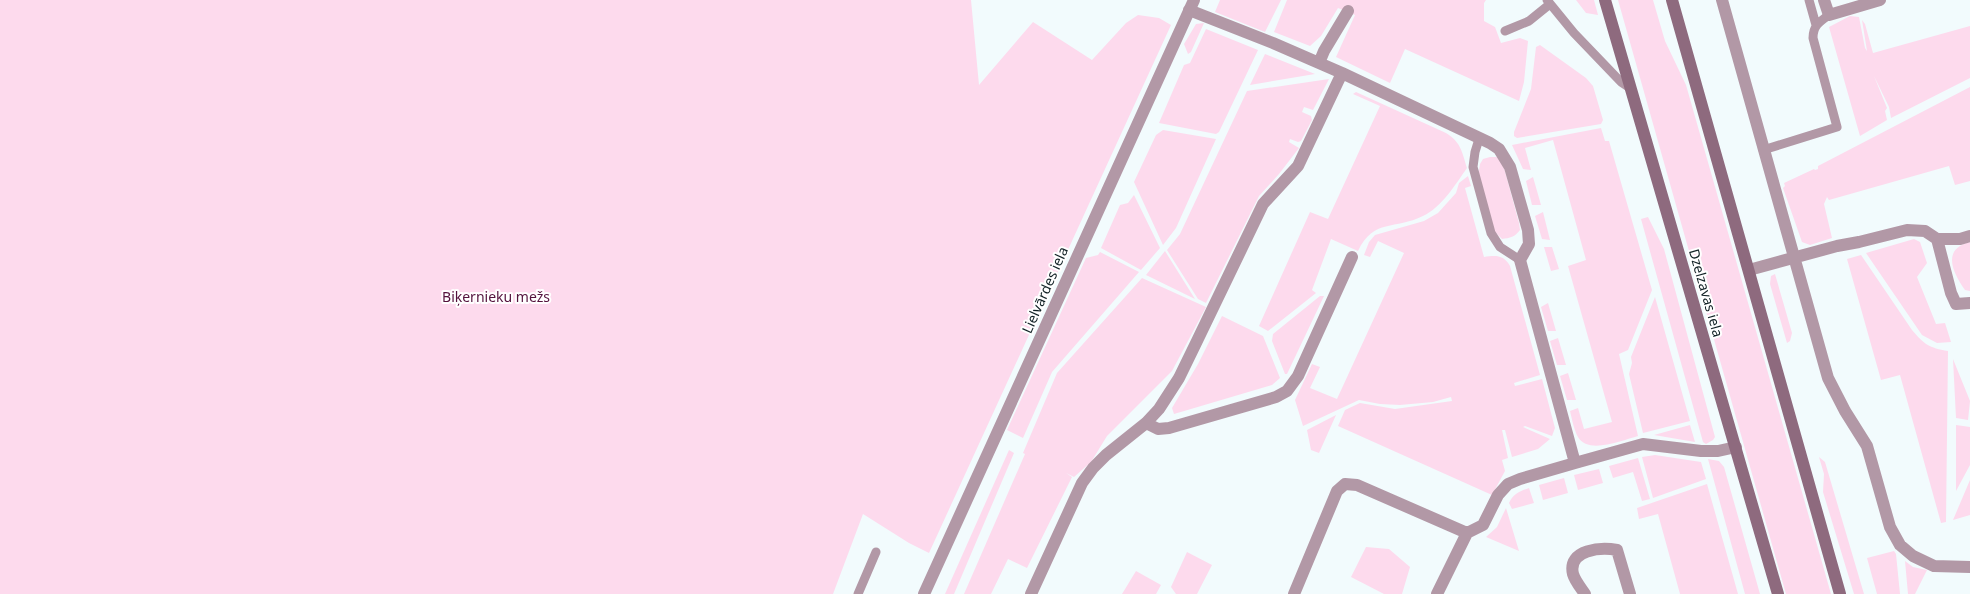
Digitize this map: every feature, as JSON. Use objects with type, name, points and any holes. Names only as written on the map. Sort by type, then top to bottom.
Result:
[{"type":"main road","name":"Dzelzavas iela","points":[[1605,0],[1778,594]]},
{"type":"main road","points":[[1672,0],[1750,270],[1840,594]]},
{"type":"street","points":[[1722,0],[1828,378],[1845,411],[1867,446],[1890,527],[1900,545],[1912,556],[1934,566],[1970,567]]},
{"type":"street","points":[[1824,0],[1829,15],[1880,0]]},
{"type":"street","points":[[1192,5],[1342,73],[1499,149],[1510,167],[1528,230],[1529,244],[1520,260],[1574,463]]},
{"type":"street","name":"Lielvārdes iela","points":[[924,594],[1192,5]]},
{"type":"street","points":[[1319,63],[1348,11]]},
{"type":"street","points":[[1030,594],[1082,483],[1106,454],[1146,423],[1158,409],[1182,370],[1263,204],[1298,166],[1342,73]]},
{"type":"street","points":[[1750,270],[1907,230],[1925,231],[1938,238],[1960,239],[1970,236]]},
{"type":"street","points":[[1938,238],[1951,294],[1956,304],[1970,303]]},
{"type":"street","points":[[1146,423],[1158,429],[1169,428],[1276,398],[1287,391],[1298,376],[1352,257]]},
{"type":"street","points":[[1437,594],[1467,533],[1483,525],[1498,495],[1508,484],[1643,444],[1702,451],[1718,451],[1736,446]]},
{"type":"street","points":[[1294,594],[1337,492],[1345,484],[1357,485],[1467,533]]},
{"type":"street","points":[[1585,594],[1575,578],[1574,564],[1585,552],[1602,548],[1617,550],[1630,594]]},
{"type":"lane","points":[[1809,0],[1816,24]]},
{"type":"lane","points":[[1505,31],[1529,21],[1548,2],[1574,33],[1630,88]]},
{"type":"lane","points":[[1763,150],[1837,127],[1813,38],[1813,30],[1816,24],[1829,15]]},
{"type":"lane","points":[[1479,139],[1473,167],[1491,233],[1500,247],[1520,260]]},
{"type":"lane","points":[[858,594],[876,552]]},
{"type":"green space","name":"Biķernieku mežs","points":[[0,0],[971,0],[979,85],[1033,22],[1092,60],[1126,23],[1138,15],[1159,18],[1171,25],[929,553],[909,543],[863,514],[833,594],[0,594]]},
{"type":"green space","points":[[1220,0],[1281,0],[1265,32],[1215,12]]},
{"type":"green space","points":[[1287,0],[1486,0],[1484,3],[1484,21],[1495,27],[1501,43],[1520,38],[1528,41],[1524,82],[1519,101],[1405,49],[1390,83],[1336,57],[1355,15],[1338,8],[1321,36],[1310,46],[1274,32]]},
{"type":"green space","points":[[1576,0],[1594,0],[1598,15],[1586,13]]},
{"type":"green space","points":[[1618,0],[1653,0],[1665,41],[1686,85],[1831,594],[1786,594]]},
{"type":"green space","points":[[1850,16],[1859,17],[1867,51],[1862,20],[1865,24],[1873,53],[1970,26],[1970,78],[1891,118],[1889,107],[1874,76],[1887,108],[1885,111],[1887,120],[1860,136],[1829,27]]},
{"type":"green space","points":[[1204,23],[1191,52],[1188,54],[1184,44],[1196,24]]},
{"type":"green space","points":[[1206,29],[1258,50],[1219,132],[1216,134],[1159,123],[1184,65],[1190,63]]},
{"type":"green space","points":[[1540,45],[1586,78],[1593,86],[1603,120],[1601,124],[1517,138],[1514,136],[1531,89],[1536,47]]},
{"type":"green space","points":[[1265,54],[1315,74],[1250,85]]},
{"type":"green space","points":[[1329,79],[1313,110],[1304,107],[1302,112],[1311,116],[1312,120],[1301,141],[1298,142],[1290,139],[1289,142],[1299,148],[1259,196],[1206,303],[1198,299],[1167,250],[1180,234],[1247,91]]},
{"type":"green space","points":[[1970,87],[1970,181],[1955,185],[1949,166],[1829,200],[1827,197],[1824,204],[1832,238],[1810,245],[1802,242],[1783,188],[1785,186],[1784,183],[1814,169],[1818,169],[1818,166]]},
{"type":"green space","points":[[1356,92],[1451,136],[1462,152],[1467,168],[1448,195],[1430,212],[1413,220],[1378,229],[1364,241],[1358,251],[1331,239],[1312,290],[1316,293],[1268,331],[1259,326],[1310,212],[1328,219],[1380,106],[1353,94]]},
{"type":"green space","points":[[1601,128],[1605,141],[1609,141],[1652,290],[1628,350],[1619,354],[1638,436],[1597,446],[1589,445],[1578,437],[1570,411],[1578,408],[1584,429],[1612,422],[1568,266],[1586,260],[1553,140],[1525,148],[1531,170],[1523,169],[1512,145]]},
{"type":"green space","points":[[1163,130],[1216,139],[1176,228],[1163,245],[1134,182],[1156,135]]},
{"type":"green space","points":[[1497,157],[1503,164],[1519,223],[1520,230],[1514,236],[1502,239],[1494,231],[1478,176],[1483,159]]},
{"type":"green space","points":[[1468,176],[1471,186],[1465,188],[1484,257],[1502,258],[1510,266],[1540,375],[1514,383],[1515,386],[1542,379],[1555,428],[1552,436],[1525,426],[1523,427],[1550,439],[1538,449],[1512,457],[1505,430],[1502,430],[1508,458],[1502,460],[1505,471],[1492,495],[1338,426],[1345,410],[1360,403],[1395,409],[1452,401],[1451,397],[1433,402],[1400,405],[1359,400],[1303,426],[1295,400],[1312,364],[1320,367],[1310,388],[1337,399],[1404,253],[1378,241],[1370,257],[1364,255],[1369,242],[1375,235],[1424,221],[1438,213],[1456,193],[1459,183]]},
{"type":"green space","points":[[1533,177],[1541,205],[1532,205],[1526,181]]},
{"type":"green space","points":[[1134,195],[1160,248],[1141,270],[1101,248],[1120,205],[1128,203]]},
{"type":"green space","points":[[1543,212],[1550,240],[1542,239],[1535,216]]},
{"type":"green space","points":[[1648,217],[1664,249],[1715,437],[1706,444],[1703,442],[1641,219]]},
{"type":"green space","points":[[1914,239],[1920,242],[1927,263],[1917,277],[1936,324],[1945,323],[1951,342],[1937,343],[1922,335],[1866,253]]},
{"type":"green space","points":[[1970,242],[1970,291],[1965,290],[1952,262],[1955,250],[1961,245]]},
{"type":"green space","points":[[1544,247],[1552,247],[1559,269],[1551,271]]},
{"type":"green space","points":[[1165,251],[1195,299],[1146,275]]},
{"type":"green space","points":[[1100,252],[1139,272],[1052,372],[1023,438],[1007,430],[1086,258],[1098,255]]},
{"type":"green space","points":[[1861,255],[1916,335],[1931,347],[1948,351],[1946,522],[1941,523],[1900,375],[1881,380],[1847,259]]},
{"type":"green space","points":[[1775,274],[1792,333],[1790,341],[1787,343],[1770,284],[1771,276]]},
{"type":"green space","points":[[1142,278],[1206,307],[1172,371],[1107,436],[1091,462],[1074,477],[1066,473],[1072,477],[1027,568],[1008,559],[991,594],[964,594],[1025,454],[1023,453],[1057,373]]},
{"type":"green space","points":[[1320,296],[1324,296],[1287,374],[1285,374],[1272,341],[1273,334]]},
{"type":"green space","points":[[1655,297],[1690,421],[1643,433],[1629,374],[1632,363],[1631,357]]},
{"type":"green space","points":[[1548,303],[1556,331],[1548,331],[1541,307]]},
{"type":"green space","points":[[1222,316],[1263,336],[1280,378],[1272,385],[1174,414],[1172,408],[1198,364]]},
{"type":"green space","points":[[1558,338],[1566,365],[1557,365],[1550,341]]},
{"type":"green space","points":[[1953,359],[1970,401],[1968,420],[1956,418]]},
{"type":"green space","points":[[1568,373],[1576,400],[1567,400],[1560,376]]},
{"type":"green space","points":[[1336,415],[1319,453],[1311,450],[1307,430]]},
{"type":"green space","points":[[1690,425],[1695,442],[1654,435]]},
{"type":"green space","points":[[1956,425],[1970,427],[1970,465],[1956,491]]},
{"type":"green space","points":[[1009,450],[1014,453],[954,594],[945,594]]},
{"type":"green space","points":[[1655,455],[1701,462],[1706,479],[1653,498],[1642,457]]},
{"type":"green space","points":[[1819,457],[1825,462],[1864,594],[1854,594],[1823,492],[1824,474]]},
{"type":"green space","points":[[1638,458],[1650,499],[1642,501],[1633,472],[1613,478],[1609,466]]},
{"type":"green space","points":[[1708,459],[1719,461],[1724,467],[1760,594],[1745,594]]},
{"type":"green space","points":[[1599,469],[1603,483],[1578,490],[1574,475]]},
{"type":"green space","points":[[1564,478],[1568,493],[1543,500],[1539,485]]},
{"type":"green space","points":[[1970,480],[1970,515],[1953,520]]},
{"type":"green space","points":[[1707,484],[1738,594],[1680,594],[1658,514],[1639,519],[1637,508]]},
{"type":"green space","points":[[1529,488],[1534,503],[1512,509],[1509,503],[1513,497]]},
{"type":"green space","points":[[1506,508],[1519,551],[1486,537],[1497,527]]},
{"type":"green space","points":[[1366,547],[1389,549],[1410,567],[1402,594],[1384,594],[1351,577]]},
{"type":"green space","points":[[1894,551],[1896,554],[1900,594],[1877,594],[1867,558]]},
{"type":"green space","points":[[1187,552],[1212,565],[1197,594],[1176,594],[1171,587]]},
{"type":"green space","points":[[1905,561],[1913,567],[1927,570],[1915,594],[1908,594]]},
{"type":"green space","points":[[1136,571],[1161,585],[1156,594],[1122,594]]}]
